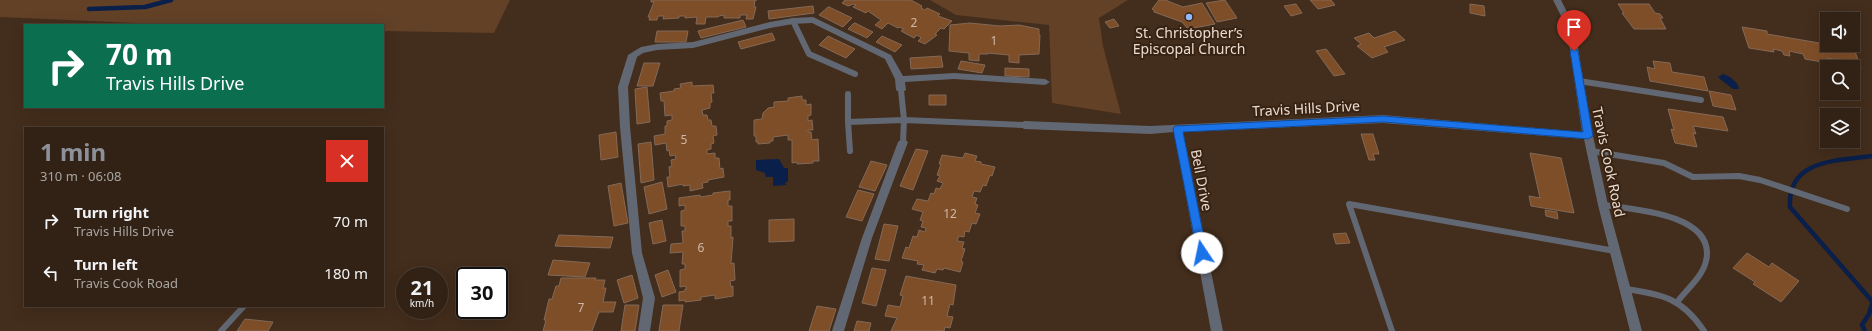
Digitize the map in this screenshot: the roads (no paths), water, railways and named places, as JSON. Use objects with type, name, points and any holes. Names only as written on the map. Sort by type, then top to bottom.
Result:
[{"type":"street","name":"Travis Cook Road","points":[[1556,0],[1568,22],[1591,151],[1603,205],[1636,331]]},
{"type":"street","points":[[644,331],[649,298],[638,253],[625,127],[623,87],[633,55],[641,50],[657,47],[693,45],[770,25],[812,20],[888,57],[900,79],[901,90]]},
{"type":"street","points":[[900,79],[954,76],[1045,82]]},
{"type":"street","name":"Travis Hills Drive","points":[[1024,125],[1150,130],[1383,119],[1588,136]]},
{"type":"street","name":"Bell Drive","points":[[1178,129],[1217,331]]},
{"type":"street","points":[[838,331],[867,238],[903,142]]},
{"type":"lane","points":[[794,21],[809,54],[855,74]]},
{"type":"lane","points":[[1579,81],[1701,100]]},
{"type":"lane","points":[[901,90],[904,120],[903,142]]},
{"type":"lane","points":[[848,94],[850,151]]},
{"type":"lane","points":[[848,122],[904,120],[1024,125]]},
{"type":"lane","points":[[1591,151],[1664,163],[1693,177],[1739,176],[1847,209]]},
{"type":"lane","points":[[1392,331],[1349,204],[1615,251]]},
{"type":"lane","points":[[1603,205],[1669,216],[1683,222],[1704,238],[1708,249],[1704,267],[1678,301]]},
{"type":"lane","points":[[1625,289],[1661,294],[1678,301],[1690,312],[1704,331]]},
{"type":"lane","points":[[221,331],[243,307]]},
{"type":"water","points":[[1723,74],[1733,80],[1739,89],[1733,89],[1718,77]]},
{"type":"water","points":[[779,159],[784,168],[788,168],[788,182],[785,182],[786,185],[773,186],[773,177],[766,177],[765,173],[756,170],[756,160]]},
{"type":"waterway","points":[[89,9],[145,7],[171,0]]},
{"type":"waterway","points":[[1872,156],[1830,162],[1817,165],[1805,171],[1797,179],[1791,191],[1790,207],[1872,301]]},
{"type":"waterway","points":[[1865,331],[1862,325],[1869,314],[1872,304]]},
{"type":"place","name":"St. Christopher’s Episcopal Church","points":[[1189,17]]}]
